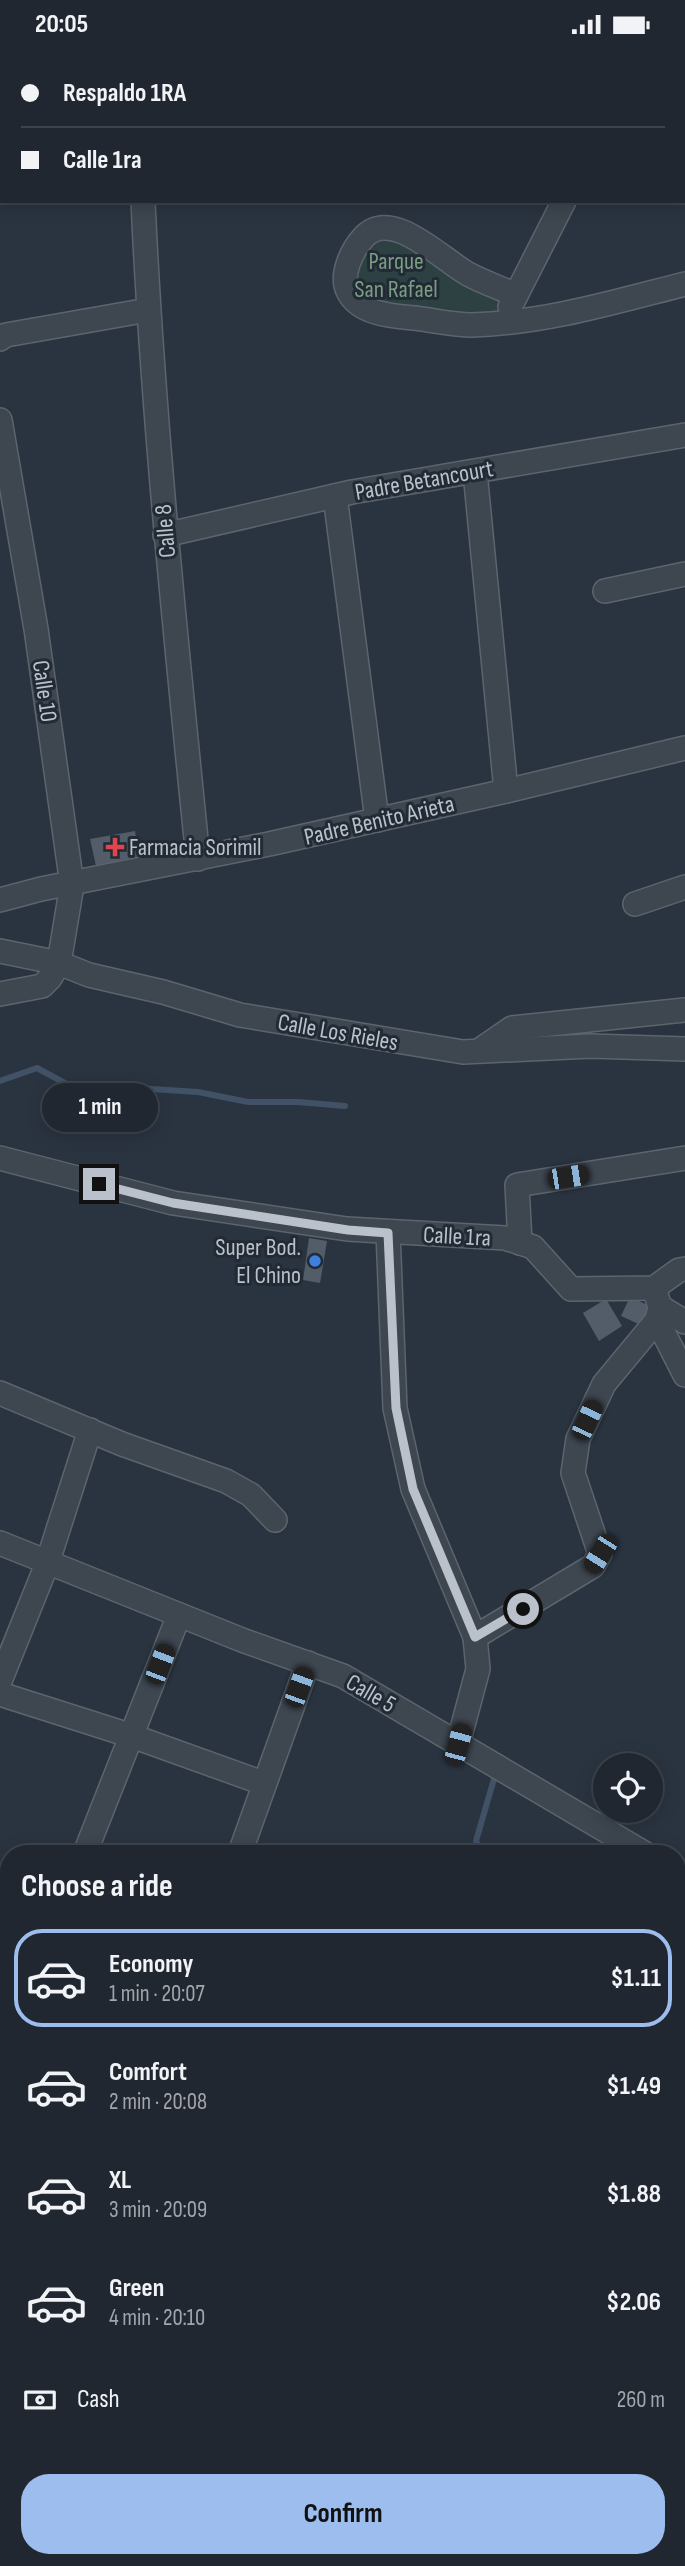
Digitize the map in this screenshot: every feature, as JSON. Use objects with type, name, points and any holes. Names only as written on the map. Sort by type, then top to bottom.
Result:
[{"type":"street","name":"Calle 8","points":[[143,203],[148,310],[165,535],[198,859]]},
{"type":"street","points":[[502,323],[563,203]]},
{"type":"street","points":[[516,295],[469,275],[411,235],[397,228],[383,227],[368,231],[359,242],[347,267],[345,284],[356,303],[389,316],[469,325],[553,318],[685,284]]},
{"type":"street","points":[[0,339],[6,335],[148,310]]},
{"type":"street","name":"Calle 10","points":[[0,420],[36,629],[72,885],[59,963]]},
{"type":"street","name":"Padre Betancourt","points":[[165,535],[335,496],[685,435]]},
{"type":"street","points":[[475,472],[506,791]]},
{"type":"street","points":[[335,496],[377,820]]},
{"type":"street","points":[[605,591],[685,574]]},
{"type":"street","name":"Padre Benito Arieta","points":[[0,900],[41,889],[72,885],[377,820],[685,748]]},
{"type":"street","points":[[635,904],[685,887]]},
{"type":"street","name":"Calle Los Rieles","points":[[0,951],[59,963],[89,975],[163,992],[240,1015],[463,1052],[592,1046],[685,1049]]},
{"type":"street","points":[[0,994],[42,986],[59,963]]},
{"type":"street","points":[[480,1050],[512,1028],[685,1010]]},
{"type":"street","name":"Calle 1ra","points":[[0,1158],[173,1203],[348,1230],[505,1238],[533,1247],[571,1289],[657,1305]]},
{"type":"street","points":[[520,1243],[517,1185],[685,1158]]},
{"type":"street","points":[[388,1233],[396,1408],[413,1489],[475,1637],[478,1669],[458,1744]]},
{"type":"street","points":[[475,1637],[593,1566],[600,1554],[573,1473],[578,1439],[604,1384],[679,1270],[685,1269]]},
{"type":"street","points":[[657,1305],[685,1322]]},
{"type":"street","points":[[657,1305],[685,1375]]},
{"type":"street","points":[[0,1393],[122,1444],[226,1482],[251,1495],[275,1520]]},
{"type":"street","points":[[0,1681],[47,1564],[90,1430]]},
{"type":"street","name":"Calle 5","points":[[0,1543],[47,1564],[343,1676],[630,1845]]},
{"type":"street","points":[[88,1845],[179,1615]]},
{"type":"street","points":[[243,1845],[308,1663]]},
{"type":"street","points":[[0,1694],[132,1736],[263,1783]]},
{"type":"green space","name":"Parque San Rafael","points":[[398,233],[501,300],[497,310],[492,315],[388,311],[356,289],[364,247]]},
{"type":"building","name":"Farmacia Sorimil","points":[[135,831],[139,856],[96,866],[90,839]]},
{"type":"building","name":"Super Bod. El Chino","points":[[309,1238],[327,1241],[320,1283],[303,1280]]},
{"type":"building","points":[[630,1297],[652,1307],[643,1326],[621,1316]]},
{"type":"building","points":[[606,1299],[622,1326],[599,1341],[583,1313]]},
{"type":"waterway","points":[[0,1081],[37,1068],[89,1096],[136,1088],[198,1092],[248,1102],[345,1106]]},
{"type":"waterway","points":[[478,1845],[476,1841],[496,1772]]},
{"type":"place","name":"Farmacia Sorimil","points":[[115,847]]},
{"type":"place","name":"Super Bod. El Chino","points":[[315,1261]]},
{"type":"route","points":[[99,1184],[173,1203],[348,1230],[388,1233],[396,1408],[413,1489],[475,1637],[523,1609]]}]
